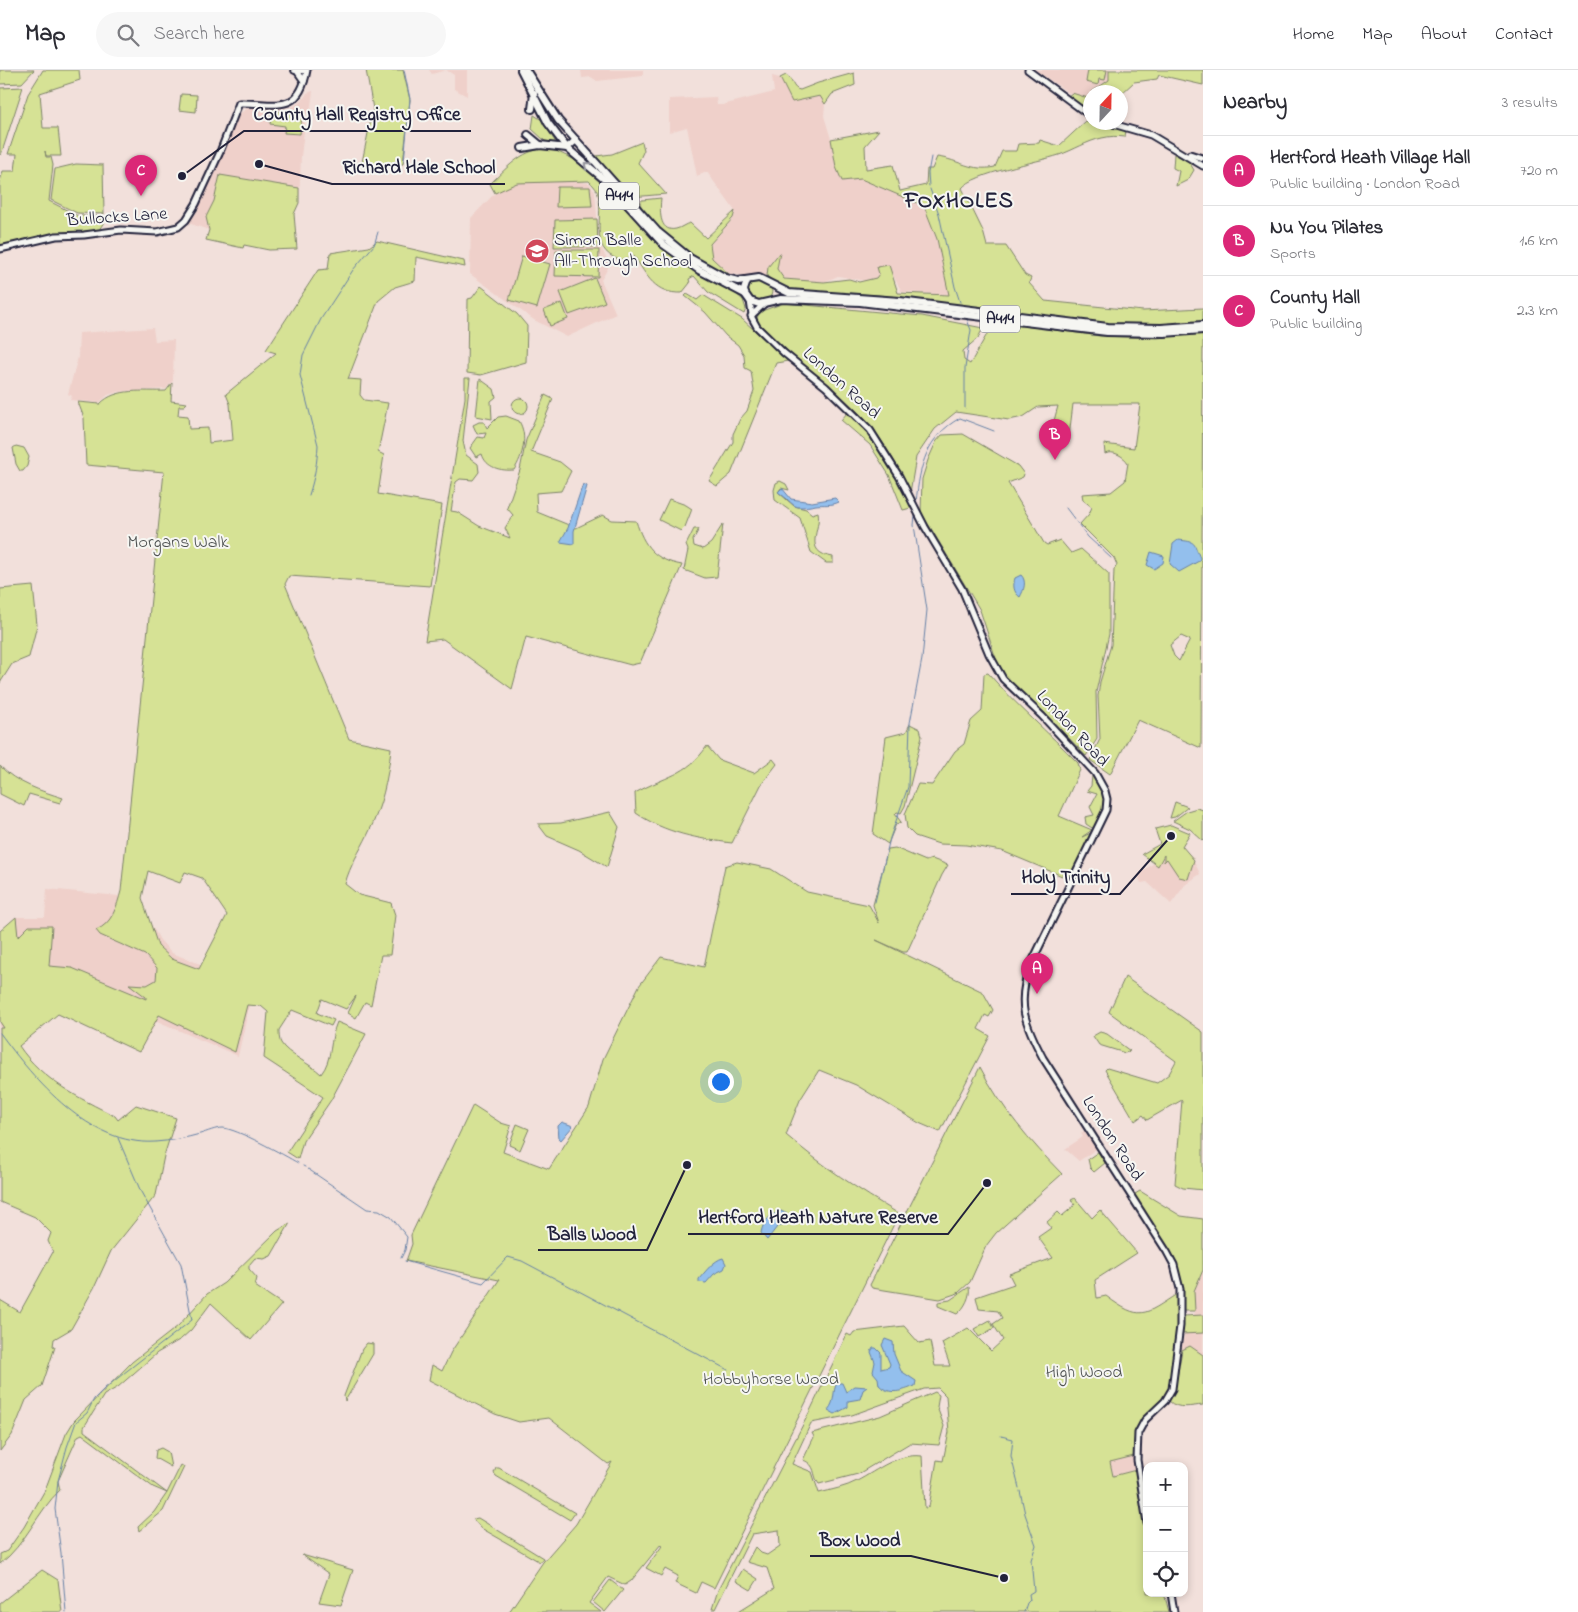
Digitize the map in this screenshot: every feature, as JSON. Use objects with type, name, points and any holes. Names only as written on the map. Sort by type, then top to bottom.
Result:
[{"type":"highway","points":[[296,70],[307,70]]},
{"type":"highway","name":"A414","points":[[521,70],[548,123],[567,148],[604,180],[663,244],[699,270],[744,294]]},
{"type":"highway","name":"A414","points":[[526,70],[550,110],[650,224],[672,245],[714,272],[735,280],[747,281]]},
{"type":"highway","points":[[532,109],[534,93]]},
{"type":"highway","points":[[528,135],[540,146]]},
{"type":"highway","points":[[522,148],[540,146],[567,148],[576,140]]},
{"type":"highway","points":[[759,278],[768,281],[774,286],[775,294],[771,301],[764,304],[750,302],[744,294],[747,281],[759,278]]},
{"type":"highway","name":"A414","points":[[774,286],[789,293],[900,301],[1108,327],[1160,328],[1203,325]]},
{"type":"highway","name":"A414","points":[[771,301],[786,298],[894,305],[1107,332],[1164,334],[1203,330]]},
{"type":"main road","points":[[296,70],[304,81]]},
{"type":"main road","points":[[304,81],[307,70]]},
{"type":"main road","points":[[1028,70],[1083,111]]},
{"type":"main road","name":"Bullocks Lane","points":[[0,249],[56,236],[84,235],[121,230],[157,232],[178,227],[186,220],[196,204],[220,152],[239,103],[288,104],[299,95],[304,81]]},
{"type":"main road","points":[[1128,128],[1144,132],[1202,161]]},
{"type":"main road","points":[[750,302],[752,315]]},
{"type":"main road","points":[[752,315],[764,304]]},
{"type":"main road","name":"London Road","points":[[752,315],[752,320],[766,336],[826,386],[870,430],[899,476],[925,527],[962,589],[989,654],[1003,679],[1038,712],[1086,763],[1105,791],[1108,799],[1106,810],[1030,966],[1023,986],[1022,1004],[1028,1029],[1043,1058],[1174,1265],[1181,1298],[1181,1320],[1172,1388],[1165,1402],[1145,1420],[1138,1433],[1137,1460],[1144,1507]]},
{"type":"main road","points":[[1172,1597],[1174,1612]]},
{"type":"shaded area","points":[[429,70],[446,70],[432,74]]},
{"type":"shaded area","points":[[446,70],[467,70],[467,96],[454,89],[454,75]]},
{"type":"shaded area","points":[[581,70],[643,70],[643,76],[597,81],[591,77],[582,78]]},
{"type":"shaded area","points":[[1035,70],[1115,70],[1129,85],[1083,85],[1083,102]]},
{"type":"shaded area","points":[[772,76],[780,78],[792,102],[821,96],[825,104],[824,116],[831,139],[861,179],[924,206],[937,239],[950,295],[902,292],[890,270],[872,282],[838,276],[824,282],[729,274],[712,258],[710,244],[733,219],[735,211],[707,172],[697,176],[687,127],[669,132],[669,99],[716,97],[717,105],[722,105],[774,92]]},
{"type":"shaded area","points":[[313,91],[310,113],[306,113],[301,157],[299,203],[294,214],[297,249],[269,250],[244,245],[243,248],[206,240],[209,230],[188,223],[197,212],[239,114],[248,108],[289,109],[302,101],[307,93]]},
{"type":"shaded area","name":"Simon Balle All-Through School","points":[[524,176],[589,183],[595,191],[599,242],[607,260],[608,268],[601,280],[616,314],[567,337],[534,320],[470,274],[471,218],[495,193]]},
{"type":"shaded area","points":[[153,328],[155,341],[174,340],[173,381],[166,389],[118,392],[108,395],[99,403],[70,400],[72,396],[68,394],[78,357],[79,333]]},
{"type":"shaded area","points":[[1168,848],[1192,856],[1200,874],[1185,885],[1171,904],[1147,882],[1141,883],[1138,875],[1154,863],[1158,866]]},
{"type":"shaded area","points":[[47,889],[119,896],[117,908],[151,924],[160,940],[172,953],[254,985],[238,1056],[157,1021],[139,1052],[58,1014],[19,1046],[5,1029],[0,1028],[0,931],[16,917],[45,917]]},
{"type":"shaded area","points":[[1084,1131],[1096,1149],[1079,1161],[1065,1149],[1083,1137],[1081,1133]]},
{"type":"shaded area","points":[[1203,1270],[1203,1405],[1185,1407],[1173,1405],[1169,1401],[1177,1378],[1187,1317],[1193,1315],[1194,1291]]},
{"type":"shaded area","points":[[1134,1456],[1136,1470],[1113,1476],[1110,1462]]},
{"type":"green space","points":[[0,70],[34,70],[22,83],[0,84]]},
{"type":"green space","points":[[43,70],[79,70],[80,80],[40,93],[43,128],[58,128],[61,156],[46,156],[45,151],[46,157],[51,157],[53,165],[49,201],[78,216],[97,216],[104,222],[99,230],[52,234],[0,246],[0,182],[3,171],[15,171],[17,154],[8,154],[28,94]]},
{"type":"green space","points":[[366,70],[403,70],[410,100],[403,164],[361,167],[373,109]]},
{"type":"green space","points":[[1088,70],[1107,70],[1105,80],[1099,79],[1098,85],[1086,82]]},
{"type":"green space","points":[[1109,70],[1203,70],[1203,85],[1159,75],[1157,79],[1134,82],[1128,88],[1128,85],[1102,85],[1109,80]]},
{"type":"green space","points":[[854,73],[855,85],[832,94],[825,104],[820,96],[792,102],[780,78],[786,75],[795,88],[800,90]]},
{"type":"green space","points":[[23,87],[1,155],[0,88]]},
{"type":"green space","points":[[1072,93],[1083,96],[1083,106],[1068,96]]},
{"type":"green space","points":[[181,94],[197,95],[196,112],[179,110]]},
{"type":"green space","points":[[272,110],[302,115],[300,134],[284,133],[285,126],[270,124]]},
{"type":"green space","points":[[534,115],[542,120],[556,143],[545,141],[532,129]]},
{"type":"green space","points":[[1083,124],[1083,130],[1126,130],[1125,137],[1096,139],[1059,155],[992,173],[962,188],[983,231],[987,246],[1006,246],[1025,275],[1031,278],[1029,283],[1045,301],[1143,311],[1203,308],[1203,321],[1153,325],[1118,325],[878,295],[788,290],[777,285],[767,276],[768,267],[780,252],[777,269],[784,279],[824,282],[849,279],[859,282],[876,278],[879,274],[877,267],[889,265],[898,293],[949,295],[937,239],[924,206],[861,179],[842,181],[836,167],[831,139],[879,130],[865,146],[866,169],[893,165],[900,191],[926,185],[927,169],[932,169],[937,157],[972,167],[987,168],[995,167],[1002,151],[1016,151],[1018,144],[1039,143],[1040,140],[1059,146]]},
{"type":"green space","points":[[642,142],[644,150],[638,163],[666,194],[632,197],[596,156],[612,154]]},
{"type":"green space","points":[[544,149],[556,151],[573,159],[606,187],[652,239],[694,271],[735,293],[743,300],[746,309],[744,314],[708,292],[694,276],[689,279],[690,283],[682,293],[673,293],[658,287],[648,277],[634,256],[620,260],[610,255],[603,248],[600,240],[599,200],[594,186],[589,181],[517,183],[495,193],[490,184],[508,167],[528,153]]},
{"type":"green space","points":[[1174,154],[1189,162],[1194,170],[1188,180],[1176,186],[1179,171],[1173,168]]},
{"type":"green space","points":[[76,164],[103,165],[104,214],[77,213],[51,200],[55,169]]},
{"type":"green space","points":[[220,175],[299,188],[299,203],[294,214],[297,249],[269,250],[244,245],[243,248],[206,240],[209,230],[206,217],[214,201]]},
{"type":"green space","points":[[557,187],[590,187],[592,206],[556,207]]},
{"type":"green space","points":[[661,198],[661,219],[666,227],[676,229],[690,223],[706,238],[735,211],[733,218],[710,244],[712,258],[729,274],[677,246],[653,225],[640,203],[642,200]]},
{"type":"green space","points":[[597,219],[598,247],[554,247],[555,220]]},
{"type":"green space","name":"Morgans Walk","points":[[377,241],[464,261],[465,267],[416,257],[415,281],[395,287],[378,301],[348,379],[361,380],[360,395],[364,400],[388,403],[378,452],[384,455],[378,494],[442,505],[430,586],[289,576],[285,584],[349,739],[391,748],[381,803],[373,824],[352,864],[345,884],[359,895],[391,903],[395,915],[390,955],[381,955],[371,1005],[365,1002],[356,1018],[348,1013],[356,996],[346,1009],[322,999],[317,1013],[334,1020],[331,1026],[292,1010],[279,1030],[279,1039],[288,1051],[321,1074],[329,1056],[337,1022],[366,1034],[331,1100],[303,1141],[298,1159],[287,1152],[323,1097],[264,1058],[268,1012],[261,1006],[247,1005],[235,1052],[159,1015],[139,1052],[58,1014],[19,1046],[39,1069],[62,1087],[115,1116],[118,1120],[136,1105],[176,1118],[164,1156],[156,1195],[111,1251],[94,1288],[71,1329],[54,1339],[53,1346],[55,1347],[42,1386],[26,1400],[12,1435],[0,1451],[0,1300],[20,1312],[53,1252],[48,1241],[51,1233],[35,1217],[0,1202],[0,1028],[4,1028],[0,1022],[0,931],[16,917],[18,937],[29,926],[52,926],[49,966],[72,968],[146,999],[129,984],[147,985],[156,980],[157,968],[145,955],[100,935],[96,930],[110,919],[116,908],[121,891],[164,472],[86,465],[84,418],[78,402],[100,404],[114,395],[122,393],[166,391],[172,383],[171,401],[187,403],[184,406],[179,406],[178,415],[188,416],[189,429],[208,428],[209,443],[233,440],[230,404],[226,394],[276,353],[266,350],[318,270],[328,269],[330,253],[369,247]],"holes":[[[148,871],[180,883],[185,872],[202,878],[227,915],[199,969],[172,959],[158,946],[142,898]]]},
{"type":"green space","points":[[556,250],[599,250],[598,277],[555,276]]},
{"type":"green space","points":[[522,256],[550,264],[537,308],[509,300]]},
{"type":"green space","points":[[595,278],[605,302],[569,315],[560,292]]},
{"type":"green space","points":[[757,280],[768,284],[772,289],[768,300],[755,301],[746,294],[746,286]]},
{"type":"green space","points":[[481,286],[517,314],[527,326],[526,362],[481,375],[467,373],[468,299],[472,298]]},
{"type":"green space","points":[[687,294],[697,300],[703,295],[742,319],[788,361],[776,363],[731,474],[717,486],[709,481],[733,442],[733,434],[740,419],[747,411],[754,391],[751,371],[745,368],[744,355],[738,345],[726,336],[705,312],[685,296]]},
{"type":"green space","points":[[562,303],[568,319],[550,326],[544,310]]},
{"type":"green space","points":[[784,303],[922,316],[983,328],[978,338],[963,351],[964,360],[970,364],[994,322],[1100,336],[1157,338],[1203,333],[1201,748],[1138,720],[1110,774],[1090,760],[1100,739],[1098,696],[1100,682],[1111,645],[1114,570],[1117,565],[1114,558],[1080,524],[1089,514],[1092,507],[1083,500],[1082,494],[1111,492],[1125,481],[1128,463],[1118,454],[1105,454],[1104,444],[1134,448],[1140,404],[1073,404],[1069,437],[1052,428],[1058,406],[1038,407],[1023,417],[1009,420],[956,412],[935,429],[916,457],[910,493],[893,459],[863,417],[756,322],[759,312]],"holes":[[[1181,636],[1190,640],[1179,661],[1174,656],[1170,645]]]},
{"type":"green space","points":[[465,378],[470,378],[463,441],[466,455],[478,464],[479,472],[473,480],[460,479],[456,482],[451,511],[457,512],[479,526],[510,538],[505,528],[513,515],[507,508],[520,470],[526,440],[545,395],[553,399],[531,452],[560,462],[571,471],[561,491],[536,493],[537,512],[576,528],[603,515],[612,520],[636,521],[647,545],[657,555],[664,560],[682,565],[640,663],[631,665],[526,637],[512,689],[443,639],[425,641],[465,398]]},
{"type":"green space","points":[[480,379],[494,389],[496,397],[491,401],[492,419],[476,416]]},
{"type":"green space","points":[[520,398],[528,406],[520,414],[512,406]]},
{"type":"green space","points":[[848,412],[868,432],[885,456],[900,482],[911,508],[903,510],[889,475],[870,445],[841,420]]},
{"type":"green space","points":[[506,416],[519,421],[524,439],[520,459],[514,470],[495,468],[487,463],[482,454],[476,457],[470,448],[478,437],[484,438],[486,433],[477,434],[473,425],[484,422],[487,428],[498,417]]},
{"type":"green space","points":[[963,434],[1018,466],[1024,474],[1023,477],[1008,483],[1044,543],[1047,545],[1060,540],[1071,553],[1081,549],[1109,574],[1109,634],[1096,692],[1097,739],[1086,756],[1045,713],[1008,681],[997,662],[980,610],[921,512],[922,479],[936,442],[942,435]]},
{"type":"green space","points":[[16,446],[24,448],[29,457],[27,466],[23,471],[20,471],[16,464],[13,448]]},
{"type":"green space","points":[[780,481],[786,484],[789,490],[781,488],[778,492],[794,506],[806,509],[812,514],[818,512],[815,545],[823,554],[833,557],[833,563],[826,563],[811,552],[800,518],[775,500],[774,490],[776,483]]},
{"type":"green space","points":[[669,499],[692,509],[685,527],[681,531],[659,520]]},
{"type":"green space","points":[[723,524],[717,577],[705,578],[684,570],[688,550],[686,545],[694,529],[699,529],[693,540],[694,546],[703,549],[711,543]]},
{"type":"green space","points":[[33,586],[37,625],[29,657],[12,664],[0,683],[0,589]]},
{"type":"green space","points":[[988,673],[1078,763],[1080,770],[1059,816],[1092,830],[1082,837],[1093,832],[1070,879],[1065,876],[1065,869],[1062,876],[1002,851],[966,845],[939,844],[915,836],[907,828],[905,814],[918,784],[932,785],[955,751],[964,744],[971,721],[982,711],[984,674]]},
{"type":"green space","points":[[910,724],[920,729],[922,736],[905,806],[901,813],[897,812],[895,814],[901,822],[896,824],[888,844],[873,834],[886,737],[906,732]]},
{"type":"green space","points":[[707,746],[719,760],[754,773],[773,759],[777,764],[761,785],[732,843],[682,834],[658,826],[636,813],[635,793],[683,770],[692,764]]},
{"type":"green space","points":[[0,766],[21,782],[63,798],[60,803],[29,794],[24,806],[0,794]]},
{"type":"green space","points":[[1092,776],[1100,787],[1104,800],[1098,823],[1092,828],[1086,824],[1085,817],[1094,815],[1090,807],[1097,794],[1087,791],[1091,786]]},
{"type":"green space","points":[[1175,802],[1188,807],[1175,817],[1170,818]]},
{"type":"green space","points":[[1197,808],[1203,810],[1203,841],[1190,829],[1173,821],[1187,811]]},
{"type":"green space","points":[[610,812],[619,827],[607,867],[579,850],[547,836],[538,824],[561,823]]},
{"type":"green space","points":[[1171,825],[1190,833],[1182,846],[1194,860],[1188,879],[1179,877],[1167,859],[1164,862],[1164,855],[1158,866],[1142,854],[1160,844],[1155,829]]},
{"type":"green space","name":"Hobbyhorse Wood","points":[[895,848],[926,861],[932,859],[948,865],[907,952],[876,940],[983,992],[993,1010],[989,1017],[985,1015],[978,1029],[990,1036],[940,1132],[919,1123],[856,1085],[819,1070],[800,1100],[786,1135],[841,1177],[899,1214],[714,1588],[701,1582],[696,1593],[675,1583],[678,1576],[665,1569],[661,1576],[646,1568],[662,1546],[661,1544],[631,1581],[625,1585],[608,1577],[589,1603],[601,1612],[509,1612],[543,1562],[576,1524],[612,1462],[608,1464],[549,1418],[519,1422],[495,1414],[429,1380],[432,1365],[442,1371],[451,1352],[499,1280],[406,1261],[412,1244],[411,1235],[473,1105],[501,1123],[511,1126],[503,1152],[549,1169],[589,1107],[603,1059],[639,986],[661,957],[704,967],[725,866],[737,862],[771,869],[807,892],[869,905],[879,923],[873,905],[888,849]]},
{"type":"green space","points":[[1125,977],[1203,1032],[1203,1190],[1183,1188],[1175,1184],[1182,1100],[1147,1120],[1143,1115],[1135,1121],[1105,1070],[1107,1068],[1157,1083],[1169,1074],[1176,1061],[1109,1012]]},
{"type":"green space","points":[[1100,1032],[1107,1034],[1130,1051],[1125,1053],[1099,1045],[1093,1036]]},
{"type":"green space","points":[[980,1067],[997,1096],[1017,1123],[1062,1174],[996,1233],[986,1246],[970,1282],[958,1293],[940,1299],[872,1288],[870,1285]]},
{"type":"green space","points":[[517,1124],[529,1129],[520,1150],[509,1145]]},
{"type":"green space","points":[[1098,1152],[1105,1163],[1094,1172],[1090,1168],[1088,1159]]},
{"type":"green space","points":[[1140,1191],[1181,1216],[1203,1219],[1203,1270],[1194,1291],[1195,1311],[1183,1311],[1179,1280],[1174,1266],[1160,1238],[1134,1197]]},
{"type":"green space","name":"High Wood","points":[[1075,1198],[1092,1218],[1100,1210],[1137,1253],[1095,1280],[1097,1298],[1106,1296],[1127,1310],[1142,1313],[1157,1307],[1177,1294],[1179,1317],[1178,1345],[1170,1383],[1166,1393],[1155,1409],[1139,1426],[1134,1443],[1134,1456],[1110,1462],[1113,1476],[1136,1470],[1143,1518],[1143,1597],[1165,1597],[1169,1612],[737,1612],[774,1589],[767,1568],[747,1562],[755,1547],[761,1553],[767,1555],[780,1546],[779,1530],[752,1534],[715,1609],[712,1609],[718,1590],[811,1409],[847,1334],[851,1336],[854,1332],[904,1326],[919,1343],[930,1341],[935,1366],[950,1366],[942,1343],[968,1328],[991,1351],[1003,1340],[993,1324],[1002,1318],[998,1311],[979,1309],[976,1297],[1014,1284],[1009,1274],[1053,1258],[1038,1237],[1051,1228],[1047,1222],[1058,1212],[1062,1216],[1075,1205],[1071,1200]],"holes":[[[938,1388],[946,1396],[949,1432],[943,1461],[937,1460],[929,1507],[925,1508],[922,1456],[904,1457],[880,1467],[853,1483],[819,1493],[812,1472],[792,1464],[811,1423],[852,1415],[924,1389]]]},
{"type":"green space","points":[[290,1223],[271,1256],[264,1259],[255,1258],[249,1265],[249,1269],[257,1278],[255,1286],[282,1304],[251,1340],[211,1303],[191,1330],[181,1339],[157,1353],[118,1387],[104,1395],[84,1427],[84,1431],[167,1493],[153,1487],[82,1434],[78,1436],[58,1481],[60,1490],[17,1547],[0,1564],[0,1554],[7,1551],[24,1527],[45,1490],[66,1434],[74,1421],[132,1362],[178,1326],[207,1294],[224,1283],[277,1231]]},
{"type":"green space","points":[[969,1287],[967,1301],[957,1314],[938,1306],[938,1302],[950,1300]]},
{"type":"green space","points":[[1203,1315],[1203,1333],[1182,1334],[1184,1316]]},
{"type":"green space","points":[[990,1320],[994,1328],[979,1337],[974,1329]]},
{"type":"green space","points":[[367,1343],[373,1344],[373,1354],[345,1401],[344,1396],[362,1349]]},
{"type":"green space","points":[[1190,1346],[1203,1355],[1203,1405],[1176,1406],[1169,1401],[1177,1378],[1182,1350]]},
{"type":"green space","points":[[935,1392],[939,1395],[937,1407],[944,1426],[939,1445],[910,1443],[858,1474],[819,1484],[812,1467],[803,1460],[814,1437],[812,1433],[880,1416]]},
{"type":"green space","points":[[161,1448],[168,1452],[171,1467],[155,1458],[156,1450]]},
{"type":"green space","points":[[181,1465],[184,1467],[163,1511],[139,1531],[138,1527],[154,1512],[167,1493]]},
{"type":"green space","points":[[496,1468],[575,1513],[570,1520],[496,1476],[494,1473]]},
{"type":"green space","points":[[478,1518],[543,1558],[540,1562],[481,1528],[473,1519]]},
{"type":"green space","points":[[302,1555],[353,1570],[341,1605],[319,1602],[329,1574]]},
{"type":"green space","points":[[743,1569],[758,1579],[751,1590],[736,1581]]},
{"type":"green space","points":[[42,1570],[58,1580],[62,1612],[0,1612],[0,1603]]},
{"type":"green space","points":[[610,1580],[623,1590],[605,1612],[593,1602]]},
{"type":"water","points":[[583,484],[587,486],[574,531],[574,544],[560,542],[568,528]]},
{"type":"water","points":[[782,488],[791,499],[812,502],[835,498],[839,502],[798,507],[778,492]]},
{"type":"water","points":[[1178,540],[1194,544],[1200,558],[1199,561],[1179,572],[1170,564],[1173,544]]},
{"type":"water","points":[[1151,552],[1164,556],[1163,563],[1154,569],[1147,565]]},
{"type":"water","points":[[1021,575],[1024,580],[1024,586],[1020,597],[1015,591],[1014,583],[1015,578]]},
{"type":"water","points":[[562,1122],[573,1126],[561,1140],[559,1138],[558,1126]]},
{"type":"water","points":[[781,1211],[787,1214],[788,1222],[777,1227],[767,1240],[761,1233],[763,1225],[770,1217]]},
{"type":"water","points":[[723,1258],[726,1264],[724,1269],[714,1274],[706,1283],[699,1282],[699,1279],[716,1261]]},
{"type":"water","points":[[885,1339],[893,1342],[894,1354],[901,1371],[916,1381],[915,1386],[901,1391],[892,1391],[879,1385],[878,1378],[873,1372],[875,1362],[871,1352],[873,1348],[876,1348],[881,1353],[881,1369],[889,1367],[890,1364],[882,1345]]},
{"type":"water","points":[[837,1383],[842,1383],[846,1392],[855,1386],[867,1387],[863,1390],[860,1399],[848,1401],[848,1407],[835,1414],[828,1410],[832,1403]]},
{"type":"waterway","points":[[404,70],[410,99],[404,161]]},
{"type":"waterway","points":[[929,186],[928,173],[931,157]]},
{"type":"waterway","points":[[930,189],[939,214],[960,302]]},
{"type":"waterway","points":[[309,495],[313,482],[318,445],[300,375],[303,355],[321,319],[353,270],[374,245],[378,232]]},
{"type":"waterway","points":[[965,408],[965,368],[971,330],[966,317]]},
{"type":"waterway","points":[[916,502],[923,464],[932,443],[939,434],[960,418],[994,431]]},
{"type":"waterway","points":[[1066,508],[1088,537],[1111,558]]},
{"type":"waterway","points":[[875,902],[890,838],[908,787],[910,723],[922,659],[927,610],[914,525],[915,516]]},
{"type":"waterway","points":[[0,1033],[47,1090],[87,1122],[108,1133],[131,1140],[155,1142],[184,1138],[214,1129],[229,1129],[249,1137],[298,1163]]},
{"type":"waterway","points":[[66,1612],[55,1509],[58,1481],[76,1422],[87,1413],[94,1399],[105,1388],[192,1320],[181,1264],[141,1192],[118,1138]]},
{"type":"waterway","points":[[308,1169],[367,1209],[379,1210],[391,1217],[407,1237],[405,1250],[401,1258]]},
{"type":"waterway","points":[[405,1261],[483,1283],[508,1257],[522,1261],[728,1370]]},
{"type":"waterway","points":[[1001,1436],[1013,1439],[1011,1456],[1019,1488]]},
{"type":"waterway","points":[[1020,1491],[1025,1514],[1036,1545],[1031,1560],[1034,1591],[1029,1594],[1030,1600],[1024,1612]]},
{"type":"place","name":"Richard Hale School","points":[[259,164]]},
{"type":"place","name":"County Hall Registry Office","points":[[182,176]]},
{"type":"place","name":"County Hall","points":[[141,196]]},
{"type":"place","name":"Simon Balle All-Through School","points":[[537,251]]},
{"type":"place","name":"Nu You Pilates","points":[[1055,460]]},
{"type":"place","name":"Holy Trinity","points":[[1171,836]]},
{"type":"place","name":"Hertford Heath Village Hall","points":[[1037,994]]},
{"type":"place","name":"Balls Wood","points":[[687,1165]]},
{"type":"place","name":"Hertford Heath Nature Reserve","points":[[987,1183]]},
{"type":"place","name":"Box Wood","points":[[1004,1578]]},
{"type":"district","name":"FOXHOLES","points":[[959,202]]}]
